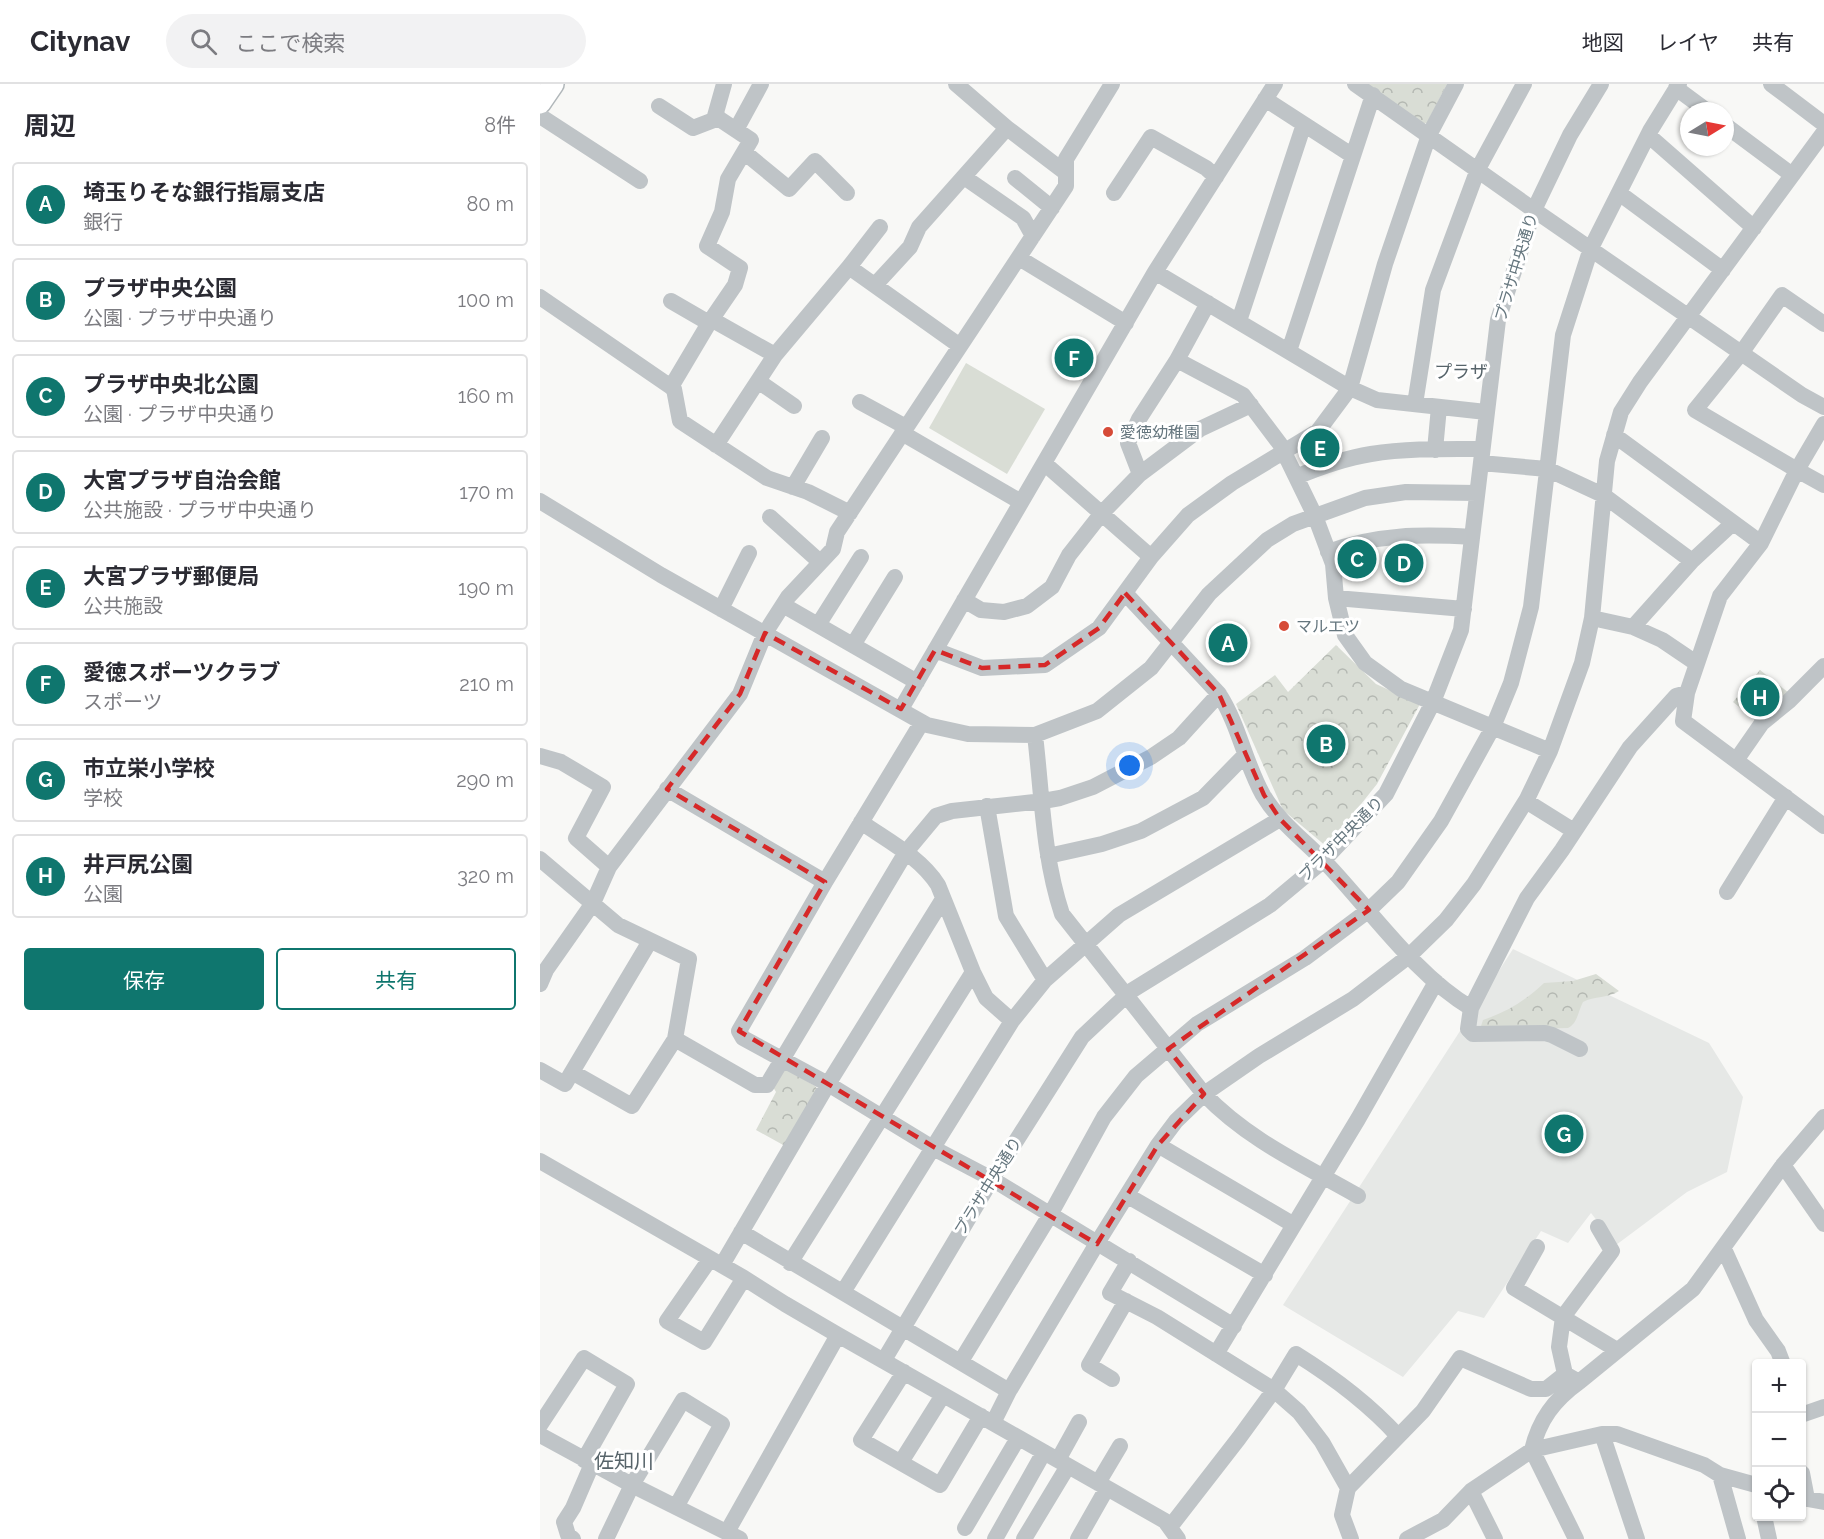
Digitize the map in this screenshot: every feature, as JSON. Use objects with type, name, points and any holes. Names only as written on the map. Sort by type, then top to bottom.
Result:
[{"type":"main road","points":[[540,103],[553,84]]},
{"type":"street","points":[[671,387],[710,321],[735,285],[740,268],[707,246],[722,212],[728,179],[751,140],[715,116],[724,84]]},
{"type":"street","points":[[736,130],[761,84]]},
{"type":"street","points":[[542,974],[593,903],[609,867],[740,694],[765,633],[783,605],[833,549],[837,532],[1052,208],[1066,186],[1066,159],[1112,84]]},
{"type":"street","points":[[901,709],[1126,323],[1155,272],[1177,225],[1215,177],[1275,84]]},
{"type":"street","points":[[1355,84],[1534,210],[1802,394],[1824,406]]},
{"type":"street","points":[[935,650],[982,668],[1045,665],[1099,628],[1151,556],[1188,515],[1232,483],[1318,430],[1350,388],[1385,264],[1429,135],[1456,84]]},
{"type":"street","points":[[1415,404],[1433,290],[1478,169],[1524,84]]},
{"type":"street","name":"プラザ中央通り","points":[[884,1360],[992,1179],[1082,1037],[1126,995],[1270,905],[1324,860],[1386,794],[1433,702],[1461,630],[1498,320],[1534,210],[1570,135],[1601,84]]},
{"type":"street","points":[[1771,84],[1824,124]]},
{"type":"street","points":[[961,1361],[1050,1214],[1104,1117],[1136,1076],[1197,1024],[1305,958],[1369,910],[1398,882],[1441,820],[1493,727],[1511,683],[1531,607],[1563,335],[1591,248],[1648,135],[1678,86],[1697,102]]},
{"type":"street","points":[[967,87],[1007,128],[1066,173]]},
{"type":"street","points":[[1289,351],[1373,95]]},
{"type":"street","points":[[1265,99],[1353,156]]},
{"type":"street","points":[[659,106],[693,128],[719,118]]},
{"type":"street","points":[[540,117],[640,181]]},
{"type":"street","points":[[1239,321],[1304,124]]},
{"type":"street","points":[[875,285],[910,247],[919,227],[1007,128]]},
{"type":"street","points":[[1734,131],[1792,175]]},
{"type":"street","points":[[904,1372],[861,1440],[940,1485],[1009,1391],[1158,1145],[1176,1121],[1204,1094],[1259,1056],[1353,999],[1409,956],[1446,920],[1474,884],[1526,801],[1550,751],[1582,663],[1592,618],[1607,461],[1621,412],[1640,382],[1792,175],[1818,152],[1824,132]]},
{"type":"street","points":[[1648,135],[1754,228]]},
{"type":"street","points":[[1114,193],[1152,137],[1206,168],[1215,177]]},
{"type":"street","points":[[744,152],[789,189],[815,161],[847,193]]},
{"type":"street","points":[[964,177],[1023,218],[1033,236]]},
{"type":"street","points":[[1015,178],[1052,208]]},
{"type":"street","points":[[1619,193],[1723,270]]},
{"type":"street","points":[[716,445],[775,355],[880,227]]},
{"type":"street","points":[[1019,258],[1126,323]]},
{"type":"street","points":[[849,267],[960,346]]},
{"type":"street","points":[[1155,272],[1350,388],[1377,400],[1486,412]]},
{"type":"street","points":[[1824,324],[1782,295],[1742,352],[1695,410],[1824,485]]},
{"type":"street","points":[[540,297],[674,389],[680,421],[767,478],[808,492],[850,513]]},
{"type":"street","points":[[671,301],[775,355]]},
{"type":"street","points":[[1140,474],[1128,444],[1139,420],[1177,360],[1208,303]]},
{"type":"street","points":[[1177,360],[1243,395],[1280,444],[1315,516],[1333,564],[1336,598],[1346,635],[1365,663],[1401,689],[1550,751]]},
{"type":"street","points":[[758,381],[794,406]]},
{"type":"street","points":[[860,402],[1021,502]]},
{"type":"street","points":[[964,600],[981,610],[1004,612],[1027,606],[1052,587],[1069,555],[1102,513],[1140,474],[1200,429],[1251,405]]},
{"type":"street","points":[[1435,450],[1439,407]]},
{"type":"street","points":[[1824,424],[1797,470],[1761,543],[1720,596],[1687,693],[1683,720],[1824,825]]},
{"type":"street","points":[[1614,435],[1761,543]]},
{"type":"street","points":[[793,487],[822,438]]},
{"type":"street","points":[[1296,477],[1371,454],[1435,450],[1481,456],[1547,470],[1603,495],[1692,561]]},
{"type":"street","points":[[1044,463],[1151,556]]},
{"type":"street","points":[[540,501],[649,568],[927,725],[968,734],[1035,735],[1097,711],[1151,668],[1209,594],[1267,540],[1293,524],[1365,498],[1406,492],[1477,493]]},
{"type":"street","points":[[770,517],[820,562]]},
{"type":"street","points":[[1633,627],[1692,561],[1733,523]]},
{"type":"street","points":[[1328,552],[1347,545],[1383,538],[1425,534],[1472,537]]},
{"type":"street","points":[[721,609],[749,554]]},
{"type":"street","points":[[818,625],[861,556]]},
{"type":"street","points":[[853,645],[895,577]]},
{"type":"street","points":[[1125,593],[1220,694],[1227,705],[1245,755],[1263,795],[1280,819],[1324,860],[1409,956],[1449,995],[1471,1008]]},
{"type":"street","points":[[1336,598],[1464,609]]},
{"type":"street","points":[[783,605],[916,682]]},
{"type":"street","points":[[1592,618],[1633,627],[1662,640],[1696,663]]},
{"type":"street","points":[[1737,759],[1762,723],[1789,701],[1824,666]]},
{"type":"street","points":[[1580,1049],[1545,1033],[1473,1034],[1468,1029],[1471,1008],[1527,898],[1575,831],[1630,747],[1676,696],[1687,693]]},
{"type":"street","points":[[675,1039],[755,1085],[767,1085],[906,852],[936,816],[952,811],[1060,798],[1093,787],[1151,757],[1179,738],[1220,694]]},
{"type":"street","points":[[922,722],[825,882],[739,1031],[743,1038],[828,1084],[933,1148],[992,1179],[1234,1326]]},
{"type":"street","points":[[1035,735],[1048,856],[1054,890],[1062,914],[1084,945],[1221,1112],[1267,1146],[1358,1196]]},
{"type":"street","points":[[1048,856],[1102,844],[1141,831],[1203,798],[1245,755]]},
{"type":"street","points":[[540,756],[561,762],[603,787],[576,838],[609,867]]},
{"type":"street","points":[[667,789],[825,882]]},
{"type":"street","points":[[1727,892],[1786,797]]},
{"type":"street","points":[[1526,801],[1575,831]]},
{"type":"street","points":[[987,806],[1006,916],[1045,980]]},
{"type":"street","points":[[843,1292],[1012,1021],[1045,980],[1119,915],[1280,819]]},
{"type":"street","points":[[861,822],[906,852],[930,872],[938,885],[973,972],[986,998],[1012,1021]]},
{"type":"street","points":[[540,859],[618,925],[689,959],[675,1039],[632,1106],[572,1072]]},
{"type":"street","points":[[744,1278],[704,1342],[668,1321],[741,1232],[828,1084],[942,899]]},
{"type":"street","points":[[540,1070],[565,1084],[650,941]]},
{"type":"street","points":[[790,1263],[973,972]]},
{"type":"street","points":[[1216,1354],[1265,1275],[1436,982]]},
{"type":"street","points":[[1351,1539],[1342,1515],[1348,1488],[1423,1411],[1460,1358],[1531,1389],[1546,1389],[1572,1378],[1617,1350],[1693,1289],[1783,1165],[1824,1117]]},
{"type":"street","points":[[1158,1145],[1294,1225]]},
{"type":"street","points":[[540,1161],[744,1278],[838,1335],[1165,1521],[1174,1533],[1274,1390],[1296,1354],[1348,1390],[1376,1413],[1398,1436]]},
{"type":"street","points":[[1783,1165],[1824,1224]]},
{"type":"street","points":[[1128,1196],[1265,1275]]},
{"type":"street","points":[[1572,1378],[1559,1347],[1563,1317],[1612,1251],[1598,1227]]},
{"type":"street","points":[[741,1232],[1009,1391]]},
{"type":"street","points":[[1537,1247],[1514,1288],[1617,1350]]},
{"type":"street","points":[[1724,1249],[1756,1320],[1781,1359]]},
{"type":"street","points":[[1129,1262],[1110,1293],[1157,1317],[1274,1390],[1305,1420],[1322,1442],[1348,1488]]},
{"type":"street","points":[[1112,1379],[1089,1365],[1126,1302]]},
{"type":"street","points":[[540,1435],[632,1485],[733,1535],[838,1335]]},
{"type":"street","points":[[540,1425],[584,1358],[627,1384],[588,1462],[573,1508],[564,1522],[568,1535],[573,1539]]},
{"type":"street","points":[[1572,1378],[1563,1394],[1546,1413],[1532,1450],[1576,1539]]},
{"type":"street","points":[[901,1462],[943,1395]]},
{"type":"street","points":[[606,1539],[632,1485],[682,1400],[722,1424],[676,1507]]},
{"type":"street","points":[[1806,1412],[1824,1407]]},
{"type":"street","points":[[995,1539],[1057,1459],[1079,1422]]},
{"type":"street","points":[[1602,1434],[1637,1539]]},
{"type":"street","points":[[1407,1539],[1443,1520],[1471,1491],[1532,1450],[1602,1434],[1617,1434],[1704,1465],[1720,1475],[1752,1485]]},
{"type":"street","points":[[965,1528],[1018,1438]]},
{"type":"street","points":[[1078,1539],[1120,1446]]},
{"type":"street","points":[[1024,1539],[1057,1459]]},
{"type":"street","points":[[1720,1475],[1738,1539]]},
{"type":"street","points":[[1806,1485],[1811,1500]]},
{"type":"street","points":[[1471,1491],[1495,1539]]},
{"type":"street","points":[[1765,1521],[1769,1539]]},
{"type":"highlighted area","points":[[1125,593],[1219,694],[1264,795],[1280,819],[1369,910],[1168,1049],[1204,1094],[1158,1145],[1097,1244],[739,1031],[825,882],[667,789],[740,694],[765,633],[901,709],[935,650],[982,668],[1045,665],[1099,628]]},
{"type":"shaded area","points":[[1513,949],[1709,1043],[1743,1097],[1727,1172],[1687,1192],[1616,1245],[1591,1213],[1568,1243],[1541,1231],[1484,1318],[1458,1311],[1403,1377],[1283,1305]]},
{"type":"green space","points":[[1362,84],[1447,84],[1427,123],[1421,124]]},
{"type":"green space","points":[[966,363],[1045,409],[1007,474],[929,428]]},
{"type":"green space","points":[[1376,547],[1374,571],[1339,569],[1338,563],[1342,555]]},
{"type":"green space","points":[[1336,645],[1376,684],[1420,704],[1377,784],[1327,847],[1283,810],[1236,704],[1275,675],[1288,692]]},
{"type":"green space","points":[[1760,670],[1789,693],[1755,720],[1733,702]]},
{"type":"green space","points":[[1596,974],[1619,991],[1583,1002],[1576,1020],[1568,1028],[1527,1029],[1481,1026],[1483,1020],[1516,1005],[1544,983],[1573,981]]},
{"type":"green space","points":[[788,1070],[818,1090],[785,1146],[756,1130],[776,1092],[773,1087],[782,1071]]},
{"type":"place","name":"愛徳スポーツクラブ","points":[[1074,358]]},
{"type":"place","name":"愛徳幼稚園","points":[[1108,432]]},
{"type":"place","name":"大宮プラザ郵便局","points":[[1320,448]]},
{"type":"place","name":"プラザ中央北公園","points":[[1357,559]]},
{"type":"place","name":"大宮プラザ自治会館","points":[[1404,563]]},
{"type":"place","name":"マルエツ","points":[[1284,626]]},
{"type":"place","name":"埼玉りそな銀行指扇支店","points":[[1228,643]]},
{"type":"place","name":"井戸尻公園","points":[[1760,697]]},
{"type":"place","name":"プラザ中央公園","points":[[1326,744]]},
{"type":"place","name":"市立栄小学校","points":[[1564,1134]]},
{"type":"district","name":"プラザ","points":[[1461,371]]},
{"type":"district","name":"佐知川","points":[[624,1461]]}]
